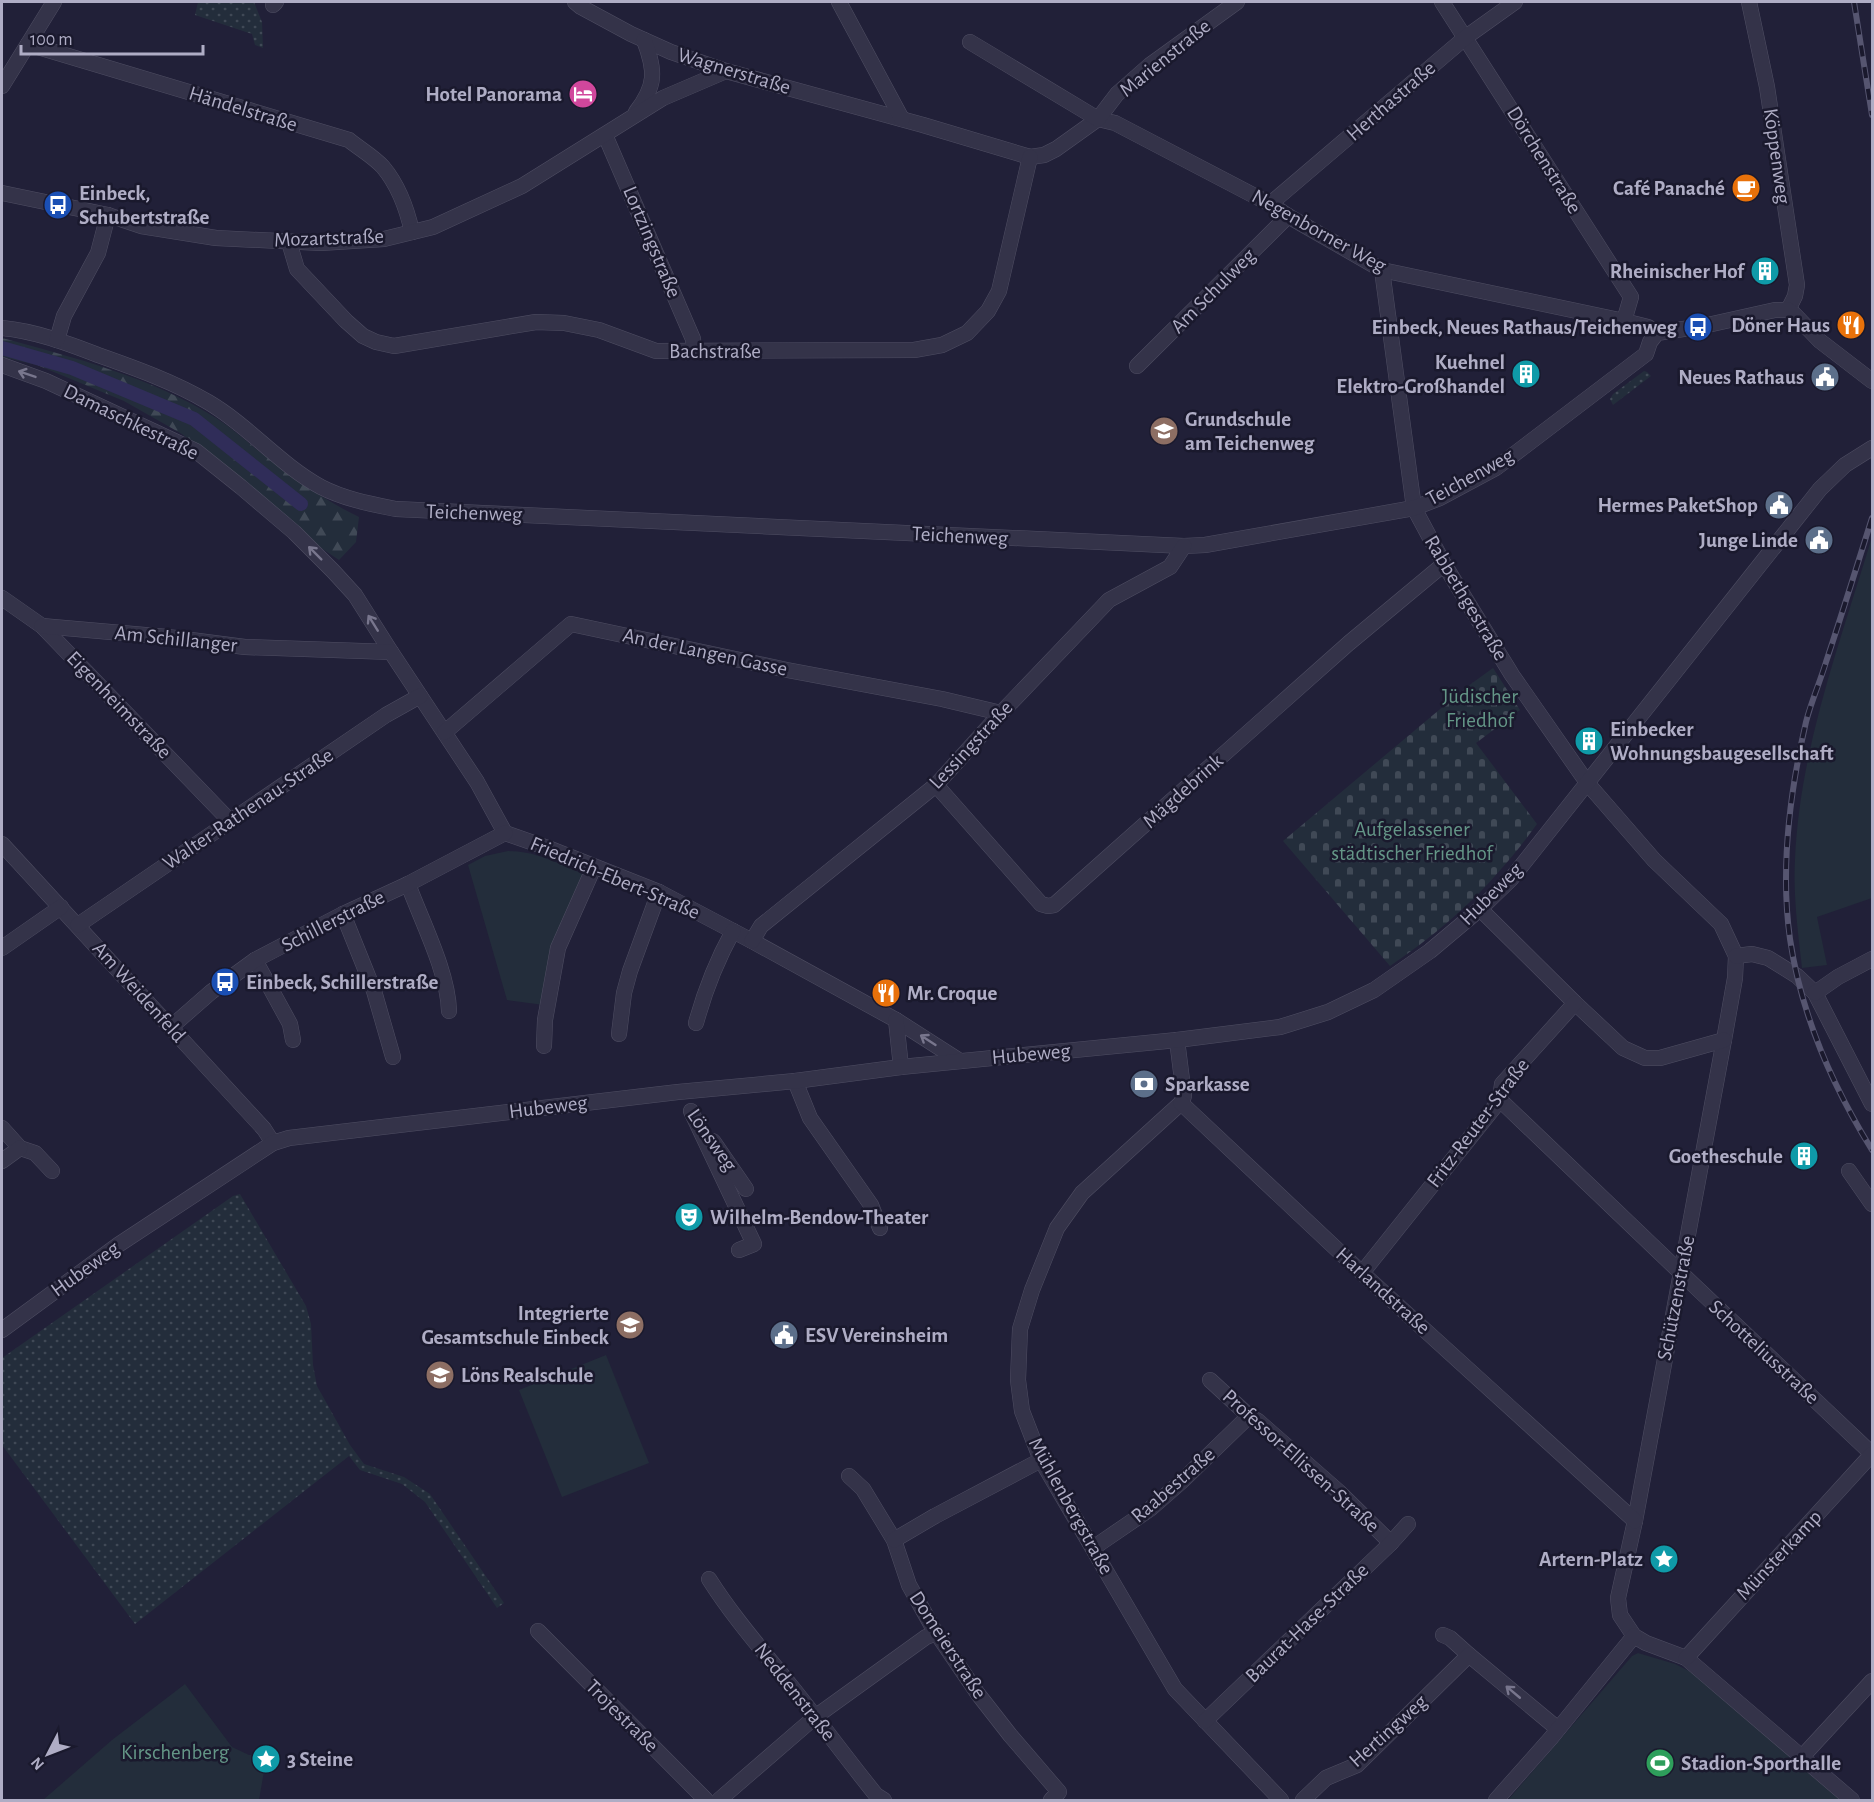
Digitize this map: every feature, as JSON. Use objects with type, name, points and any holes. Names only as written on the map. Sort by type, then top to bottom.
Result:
[{"type":"street","points":[[2,86],[54,2]]},
{"type":"street","name":"Wagnerstraße","points":[[575,2],[644,40],[671,52],[726,71],[902,119]]},
{"type":"street","points":[[839,2],[902,119],[1030,157],[1044,155],[1056,149],[1098,119]]},
{"type":"street","name":"Marienstraße","points":[[1098,119],[1117,94],[1150,65],[1237,2]]},
{"type":"street","name":"Dörchenstraße","points":[[1442,2],[1631,297],[1624,321]]},
{"type":"street","name":"Herthastraße","points":[[1270,204],[1466,37],[1515,2]]},
{"type":"street","name":"Köppenweg","points":[[1749,2],[1767,87],[1797,285],[1795,296],[1788,310]]},
{"type":"street","name":"Mozartstraße","points":[[631,118],[646,99],[652,81],[652,61],[644,40]]},
{"type":"street","name":"Negenborner Weg","points":[[970,42],[1098,119],[1115,123],[1270,204],[1382,270],[1624,321],[1648,327],[1657,333]]},
{"type":"street","name":"Händelstraße","points":[[28,44],[349,140],[382,166],[395,185],[408,215],[412,232]]},
{"type":"street","name":"Mozartstraße","points":[[2,193],[108,215],[141,226],[216,238],[321,243],[384,239],[433,227],[522,186],[663,98],[726,71]]},
{"type":"street","name":"Lortzingstraße","points":[[604,135],[693,339],[694,351]]},
{"type":"street","name":"Bachstraße","points":[[289,242],[297,269],[363,336],[394,346],[536,322],[564,323],[599,330],[656,351],[914,350],[942,345],[967,333],[988,311],[999,291],[1030,157]]},
{"type":"street","points":[[57,340],[64,316],[98,253],[108,215]]},
{"type":"street","name":"Am Schulweg","points":[[1137,366],[1288,216]]},
{"type":"street","name":"Rabbethgestraße","points":[[1382,270],[1414,508],[1443,564],[1512,675],[1588,784],[1654,860],[1721,924],[1736,956]]},
{"type":"street","points":[[1657,333],[1703,326],[1775,310],[1788,310],[1820,341],[1872,381]]},
{"type":"street","name":"Teichenweg","points":[[2,328],[18,329],[57,340],[156,376],[208,402],[245,427],[291,467],[322,487],[357,501],[396,509],[1184,546],[1205,545],[1414,508],[1440,498],[1496,468],[1646,354],[1650,342],[1657,333]]},
{"type":"street","name":"Damaschkestraße","points":[[2,365],[46,381],[196,451],[294,532],[355,595],[391,652]]},
{"type":"street","name":"Hubeweg","points":[[2,1330],[118,1245],[273,1143],[289,1138],[678,1092],[795,1081],[900,1062],[960,1061],[1177,1040],[1280,1027],[1328,1012],[1374,990],[1430,951],[1480,909],[1511,879],[1820,489],[1845,465],[1872,448]]},
{"type":"street","name":"Lessingstraße","points":[[752,941],[761,926],[936,785],[1109,600],[1170,567],[1184,546]]},
{"type":"street","name":"Mägdebrink","points":[[936,785],[1041,904],[1054,905],[1349,643],[1443,564]]},
{"type":"street","name":"Eigenheimstraße","points":[[2,598],[42,626],[230,821]]},
{"type":"street","name":"An der Langen Gasse","points":[[445,732],[571,624],[1001,713]]},
{"type":"street","name":"Am Schillanger","points":[[42,626],[168,637],[245,647],[391,652]]},
{"type":"street","name":"Friedrich-Ebert-Straße","points":[[391,652],[477,782],[506,833],[659,892],[896,1020],[960,1061]]},
{"type":"street","name":"Walter-Rathenau-Straße","points":[[78,925],[386,715],[420,696]]},
{"type":"street","name":"Schillerstraße","points":[[171,1027],[211,992],[255,960],[506,833]]},
{"type":"street","name":"Am Weidenfeld","points":[[2,844],[264,1129],[273,1143]]},
{"type":"street","points":[[544,1046],[545,1020],[558,948],[594,867]]},
{"type":"street","points":[[408,884],[439,963],[449,998],[449,1011]]},
{"type":"street","points":[[620,1034],[624,993],[630,971],[659,892]]},
{"type":"street","points":[[2,948],[61,907]]},
{"type":"street","points":[[1480,909],[1623,1048],[1645,1058],[1660,1058],[1724,1040]]},
{"type":"street","points":[[343,914],[374,991],[393,1057]]},
{"type":"street","points":[[696,1023],[718,957],[733,931]]},
{"type":"street","points":[[1736,956],[1752,954],[1768,958],[1797,976],[1815,993],[1872,1104]]},
{"type":"street","name":"Schützenstraße","points":[[1640,1640],[1620,1615],[1618,1598],[1635,1521],[1724,1040],[1735,978],[1736,956]]},
{"type":"street","points":[[1815,993],[1872,958]]},
{"type":"street","points":[[255,960],[290,1024],[293,1040]]},
{"type":"street","name":"Fritz-Reuter-Straße","points":[[1362,1273],[1500,1100],[1502,1084],[1575,1003]]},
{"type":"street","points":[[896,1020],[900,1062]]},
{"type":"street","points":[[1177,1040],[1184,1096],[1181,1103]]},
{"type":"street","points":[[795,1081],[810,1118],[871,1205],[880,1228]]},
{"type":"street","name":"Lönsweg","points":[[678,1092],[727,1172],[747,1189]]},
{"type":"street","name":"Schotteliusstraße","points":[[1500,1100],[1872,1454]]},
{"type":"street","name":"Harlandstraße","points":[[1181,1103],[1362,1273],[1635,1521]]},
{"type":"street","name":"Mühlenbergstraße","points":[[1181,1103],[1082,1193],[1057,1228],[1032,1290],[1020,1329],[1018,1380],[1022,1411],[1041,1460],[1175,1689],[1281,1800]]},
{"type":"street","points":[[2,1128],[20,1148],[35,1153],[52,1171]]},
{"type":"street","points":[[2,1161],[20,1148]]},
{"type":"street","points":[[727,1172],[754,1244],[739,1250]]},
{"type":"street","points":[[1849,1172],[1872,1204]]},
{"type":"street","name":"Professor-Ellissen-Straße","points":[[1210,1380],[1248,1416],[1258,1421],[1339,1492],[1391,1543]]},
{"type":"street","name":"Raabestraße","points":[[1093,1548],[1158,1502],[1248,1416]]},
{"type":"street","name":"Münsterkamp","points":[[1686,1658],[1872,1454]]},
{"type":"street","points":[[894,1540],[1041,1460]]},
{"type":"street","name":"Domeierstraße","points":[[849,1476],[863,1489],[894,1540],[909,1585],[937,1634],[978,1695],[1059,1792],[1050,1800]]},
{"type":"street","name":"Baurat-Hase-Straße","points":[[1205,1721],[1408,1524]]},
{"type":"street","name":"Neddenstraße","points":[[709,1579],[876,1795],[884,1800]]},
{"type":"street","name":"Trojestraße","points":[[538,1631],[706,1800]]},
{"type":"street","points":[[719,1800],[815,1717],[926,1637],[937,1634]]},
{"type":"street","points":[[1443,1635],[1450,1638],[1558,1729]]},
{"type":"street","points":[[1496,1800],[1640,1640],[1686,1658],[1852,1800]]},
{"type":"street","name":"Hertingweg","points":[[1303,1800],[1326,1778],[1357,1765],[1469,1655]]},
{"type":"street","points":[[1801,1758],[1872,1681]]},
{"type":"green space","points":[[198,2],[254,2],[262,22],[263,48],[255,45],[252,34],[195,15]]},
{"type":"green space","points":[[2,338],[112,370],[192,404],[226,425],[306,486],[359,517],[356,542],[339,560],[312,542],[182,434],[124,401],[37,365],[2,357]]},
{"type":"green space","points":[[1644,371],[1651,376],[1613,405],[1610,399],[1613,394]]},
{"type":"green space","points":[[1872,537],[1872,898],[1817,917],[1827,965],[1802,968],[1796,914],[1795,859],[1798,817],[1823,696]]},
{"type":"green space","name":"Aufgelassener städtischer Friedhof","points":[[1493,668],[1520,710],[1476,743],[1537,824],[1477,895],[1435,933],[1390,966],[1283,841],[1464,689]]},
{"type":"green space","points":[[508,851],[537,855],[583,874],[544,1005],[507,1000],[468,865],[485,856]]},
{"type":"green space","points":[[240,1194],[306,1306],[311,1324],[313,1365],[317,1386],[350,1445],[364,1464],[404,1477],[430,1494],[504,1603],[497,1608],[425,1502],[402,1484],[360,1470],[349,1456],[135,1624],[2,1445],[2,1358],[233,1196]]},
{"type":"green space","points":[[606,1355],[649,1463],[562,1497],[519,1390]]},
{"type":"green space","points":[[1638,1653],[1675,1664],[1691,1672],[1840,1800],[1508,1800],[1632,1656]]},
{"type":"green space","name":"Kirschenberg","points":[[185,1684],[232,1747],[249,1755],[267,1754],[259,1800],[43,1800],[112,1740]]},
{"type":"waterway","points":[[2,348],[72,368],[194,419],[301,504]]},
{"type":"railway","points":[[1854,2],[1872,115]]},
{"type":"railway","points":[[1872,518],[1806,722],[1795,775],[1786,857],[1790,939],[1802,995],[1820,1049],[1844,1101],[1872,1150]]},
{"type":"place","name":"Hotel Panorama","points":[[583,94]]},
{"type":"place","name":"Café Panaché","points":[[1746,188]]},
{"type":"place","name":"Einbeck, Schubertstraße","points":[[58,205]]},
{"type":"place","name":"Rheinischer Hof","points":[[1765,271]]},
{"type":"place","name":"Döner Haus","points":[[1851,325]]},
{"type":"place","name":"Einbeck, Neues Rathaus/Teichenweg","points":[[1698,327]]},
{"type":"place","name":"Kuehnel Elektro-Großhandel","points":[[1526,374]]},
{"type":"place","name":"Neues Rathaus","points":[[1825,377]]},
{"type":"place","name":"Grundschule am Teichenweg","points":[[1164,431]]},
{"type":"place","name":"Hermes PaketShop","points":[[1779,505]]},
{"type":"place","name":"Junge Linde","points":[[1819,540]]},
{"type":"place","name":"Einbecker Wohnungsbaugesellschaft","points":[[1589,741]]},
{"type":"place","name":"Einbeck, Schillerstraße","points":[[225,982]]},
{"type":"place","name":"Mr. Croque","points":[[886,993]]},
{"type":"place","name":"Sparkasse","points":[[1144,1084]]},
{"type":"place","name":"Goetheschule","points":[[1804,1156]]},
{"type":"place","name":"Wilhelm-Bendow-Theater","points":[[689,1217]]},
{"type":"place","name":"Integrierte Gesamtschule Einbeck","points":[[630,1325]]},
{"type":"place","name":"ESV Vereinsheim","points":[[784,1335]]},
{"type":"place","name":"Löns Realschule","points":[[440,1375]]},
{"type":"place","name":"Artern-Platz","points":[[1664,1559]]},
{"type":"place","name":"3 Steine","points":[[266,1759]]},
{"type":"place","name":"Stadion-Sporthalle","points":[[1660,1763]]},
{"type":"park label","name":"Jüdischer Friedhof","points":[[1480,708]]}]
